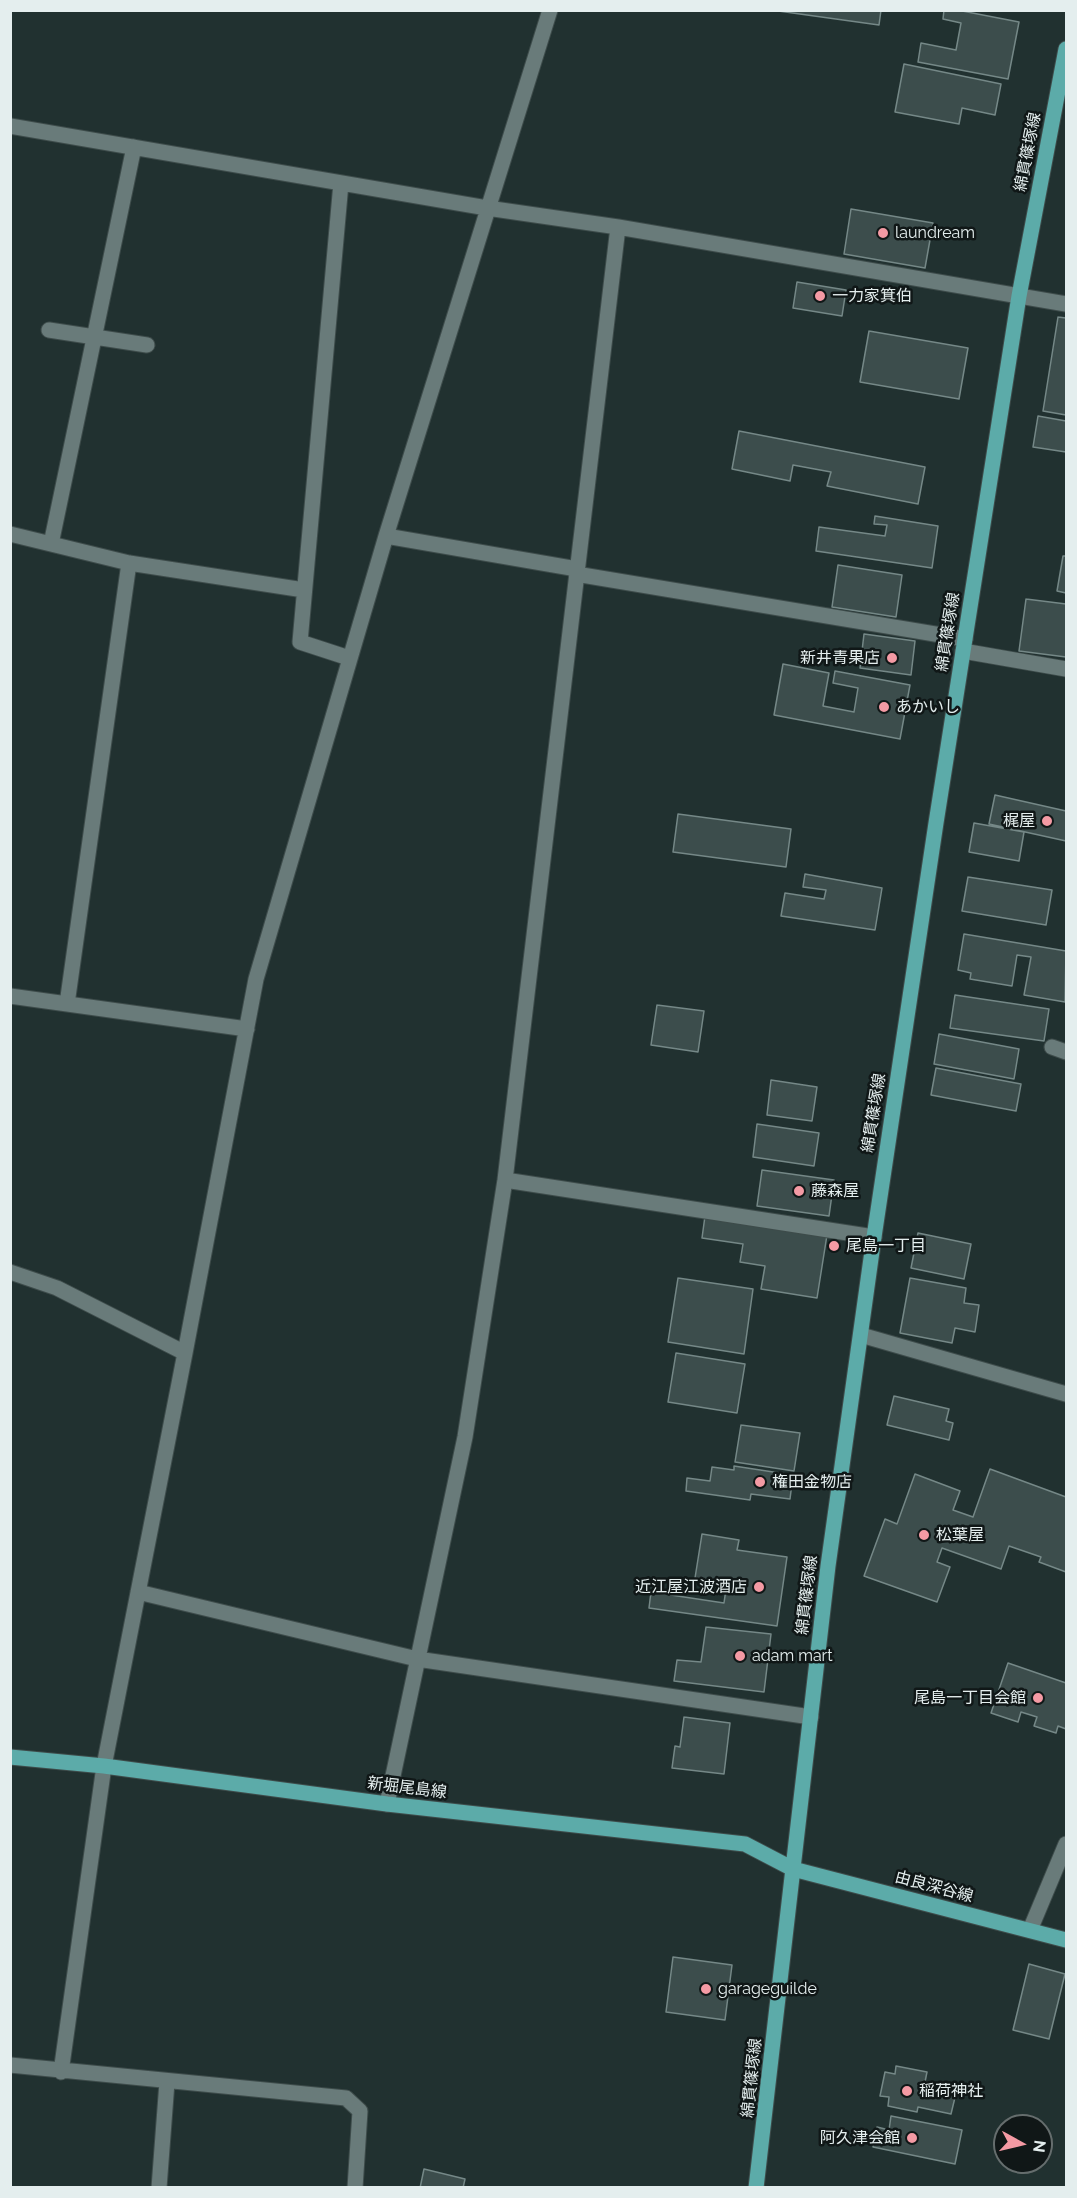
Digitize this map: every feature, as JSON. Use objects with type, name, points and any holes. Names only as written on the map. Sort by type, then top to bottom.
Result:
[{"type":"main road","name":"綿貫篠塚線","points":[[756,2187],[828,1566],[874,1237],[1019,296],[1066,49]]},
{"type":"main road","name":"新堀尾島線","points":[[10,1756],[104,1766],[387,1804],[745,1844],[793,1869]]},
{"type":"main road","name":"由良深谷線","points":[[793,1869],[1066,1940]]},
{"type":"street","points":[[61,2072],[104,1766],[256,979],[386,536],[550,10]]},
{"type":"street","points":[[10,126],[1066,304]]},
{"type":"street","points":[[51,544],[134,147]]},
{"type":"street","points":[[341,183],[300,642],[349,658]]},
{"type":"street","points":[[387,1804],[465,1437],[505,1180],[618,227]]},
{"type":"street","points":[[49,330],[147,345]]},
{"type":"street","points":[[10,534],[129,563],[304,590]]},
{"type":"street","points":[[386,536],[964,645],[1066,669]]},
{"type":"street","points":[[67,1004],[129,563]]},
{"type":"street","points":[[10,996],[246,1029]]},
{"type":"street","points":[[505,1180],[874,1237]]},
{"type":"street","points":[[10,1272],[57,1288],[185,1353]]},
{"type":"street","points":[[861,1335],[1066,1394]]},
{"type":"street","points":[[138,1592],[417,1659],[811,1717]]},
{"type":"street","points":[[1030,1930],[1066,1844]]},
{"type":"street","points":[[10,2066],[346,2098],[360,2111],[355,2187]]},
{"type":"street","points":[[159,2187],[167,2082]]},
{"type":"building","points":[[771,10],[881,10],[879,25]]},
{"type":"building","points":[[944,10],[957,10],[1019,22],[1008,79],[918,62],[921,43],[956,50],[961,23],[943,19]]},
{"type":"building","points":[[904,64],[1001,84],[995,115],[962,108],[959,124],[895,112]]},
{"type":"building","points":[[851,209],[933,223],[925,268],[844,254]]},
{"type":"building","points":[[797,282],[846,290],[842,316],[793,308]]},
{"type":"building","points":[[1058,317],[1066,318],[1066,415],[1043,411]]},
{"type":"building","points":[[869,331],[968,348],[959,399],[860,382]]},
{"type":"building","points":[[1038,416],[1066,421],[1066,452],[1033,447]]},
{"type":"building","points":[[739,431],[925,467],[918,504],[827,486],[831,472],[793,465],[790,481],[732,469]]},
{"type":"building","points":[[875,516],[938,526],[932,568],[816,551],[819,527],[885,536],[887,525],[874,524]]},
{"type":"building","points":[[1063,556],[1066,556],[1066,593],[1057,591]]},
{"type":"building","points":[[838,565],[902,575],[896,617],[832,607]]},
{"type":"building","points":[[1026,599],[1066,604],[1066,657],[1019,651]]},
{"type":"building","points":[[864,634],[915,641],[911,675],[860,668]]},
{"type":"building","points":[[783,664],[829,673],[823,706],[854,712],[858,688],[833,683],[835,671],[910,685],[900,739],[774,715]]},
{"type":"building","points":[[995,795],[1066,811],[1066,841],[989,824]]},
{"type":"building","points":[[678,814],[791,829],[786,867],[673,852]]},
{"type":"building","points":[[974,823],[1024,832],[1019,861],[969,852]]},
{"type":"building","points":[[805,874],[882,888],[875,930],[781,916],[785,893],[824,899],[826,890],[803,887]]},
{"type":"building","points":[[968,877],[1052,890],[1046,925],[962,911]]},
{"type":"building","points":[[964,934],[1066,951],[1065,1002],[1024,995],[1031,957],[1017,955],[1012,986],[970,979],[971,973],[958,970]]},
{"type":"building","points":[[955,995],[1049,1009],[1044,1041],[950,1028]]},
{"type":"building","points":[[657,1005],[704,1011],[698,1052],[651,1045]]},
{"type":"building","points":[[939,1034],[1019,1049],[1014,1079],[934,1064]]},
{"type":"building","points":[[936,1068],[1021,1084],[1016,1111],[931,1095]]},
{"type":"building","points":[[771,1080],[817,1087],[812,1121],[767,1115]]},
{"type":"building","points":[[757,1124],[819,1133],[814,1166],[753,1157]]},
{"type":"building","points":[[762,1170],[834,1180],[829,1216],[757,1206]]},
{"type":"building","points":[[705,1216],[827,1235],[817,1298],[761,1289],[765,1266],[740,1262],[743,1244],[702,1238]]},
{"type":"building","points":[[918,1233],[971,1244],[964,1279],[911,1268]]},
{"type":"building","points":[[678,1278],[753,1289],[744,1354],[668,1342]]},
{"type":"building","points":[[910,1278],[966,1288],[964,1303],[979,1305],[975,1332],[955,1328],[952,1343],[900,1333]]},
{"type":"building","points":[[676,1353],[745,1364],[737,1413],[668,1402]]},
{"type":"building","points":[[894,1396],[949,1409],[946,1421],[953,1423],[949,1440],[887,1425]]},
{"type":"building","points":[[741,1425],[800,1433],[794,1471],[735,1462]]},
{"type":"building","points":[[734,1466],[793,1475],[790,1499],[751,1494],[750,1500],[686,1491],[687,1478],[710,1481],[712,1467],[734,1470]]},
{"type":"building","points":[[990,1469],[1066,1497],[1066,1572],[1039,1562],[1041,1557],[1009,1546],[1001,1569],[942,1548],[937,1562],[950,1567],[937,1602],[864,1576],[885,1519],[897,1524],[915,1474],[960,1491],[953,1510],[973,1517]]},
{"type":"building","points":[[702,1534],[739,1540],[737,1550],[787,1557],[777,1626],[649,1608],[651,1592],[724,1603],[727,1582],[695,1578]]},
{"type":"building","points":[[706,1627],[771,1634],[764,1692],[674,1681],[677,1660],[701,1662]]},
{"type":"building","points":[[1008,1663],[1066,1683],[1066,1729],[1058,1726],[1056,1733],[1034,1726],[1037,1717],[1021,1712],[1018,1722],[991,1713]]},
{"type":"building","points":[[684,1717],[730,1723],[724,1774],[672,1768],[675,1746],[680,1747]]},
{"type":"building","points":[[673,1957],[732,1965],[725,2020],[666,2012]]},
{"type":"building","points":[[1029,1964],[1065,1974],[1049,2039],[1013,2030]]},
{"type":"building","points":[[896,2066],[927,2072],[925,2082],[957,2089],[951,2114],[918,2107],[917,2112],[888,2106],[889,2097],[880,2096],[885,2072],[895,2074]]},
{"type":"building","points":[[891,2116],[962,2130],[955,2164],[873,2147],[877,2127],[889,2130]]},
{"type":"building","points":[[424,2169],[465,2179],[463,2188],[420,2188]]},
{"type":"place","name":"laundream","points":[[883,233]]},
{"type":"place","name":"一力家箕伯","points":[[820,296]]},
{"type":"place","name":"新井青果店","points":[[892,658]]},
{"type":"place","name":"あかいし","points":[[884,707]]},
{"type":"place","name":"梶屋","points":[[1047,821]]},
{"type":"place","name":"藤森屋","points":[[799,1191]]},
{"type":"place","name":"尾島一丁目","points":[[834,1246]]},
{"type":"place","name":"権田金物店","points":[[760,1482]]},
{"type":"place","name":"松葉屋","points":[[924,1535]]},
{"type":"place","name":"近江屋江波酒店","points":[[759,1587]]},
{"type":"place","name":"adam mart","points":[[740,1656]]},
{"type":"place","name":"尾島一丁目会館","points":[[1038,1698]]},
{"type":"place","name":"garageguilde","points":[[706,1989]]},
{"type":"place","name":"稲荷神社","points":[[907,2091]]},
{"type":"place","name":"阿久津会館","points":[[912,2138]]}]
